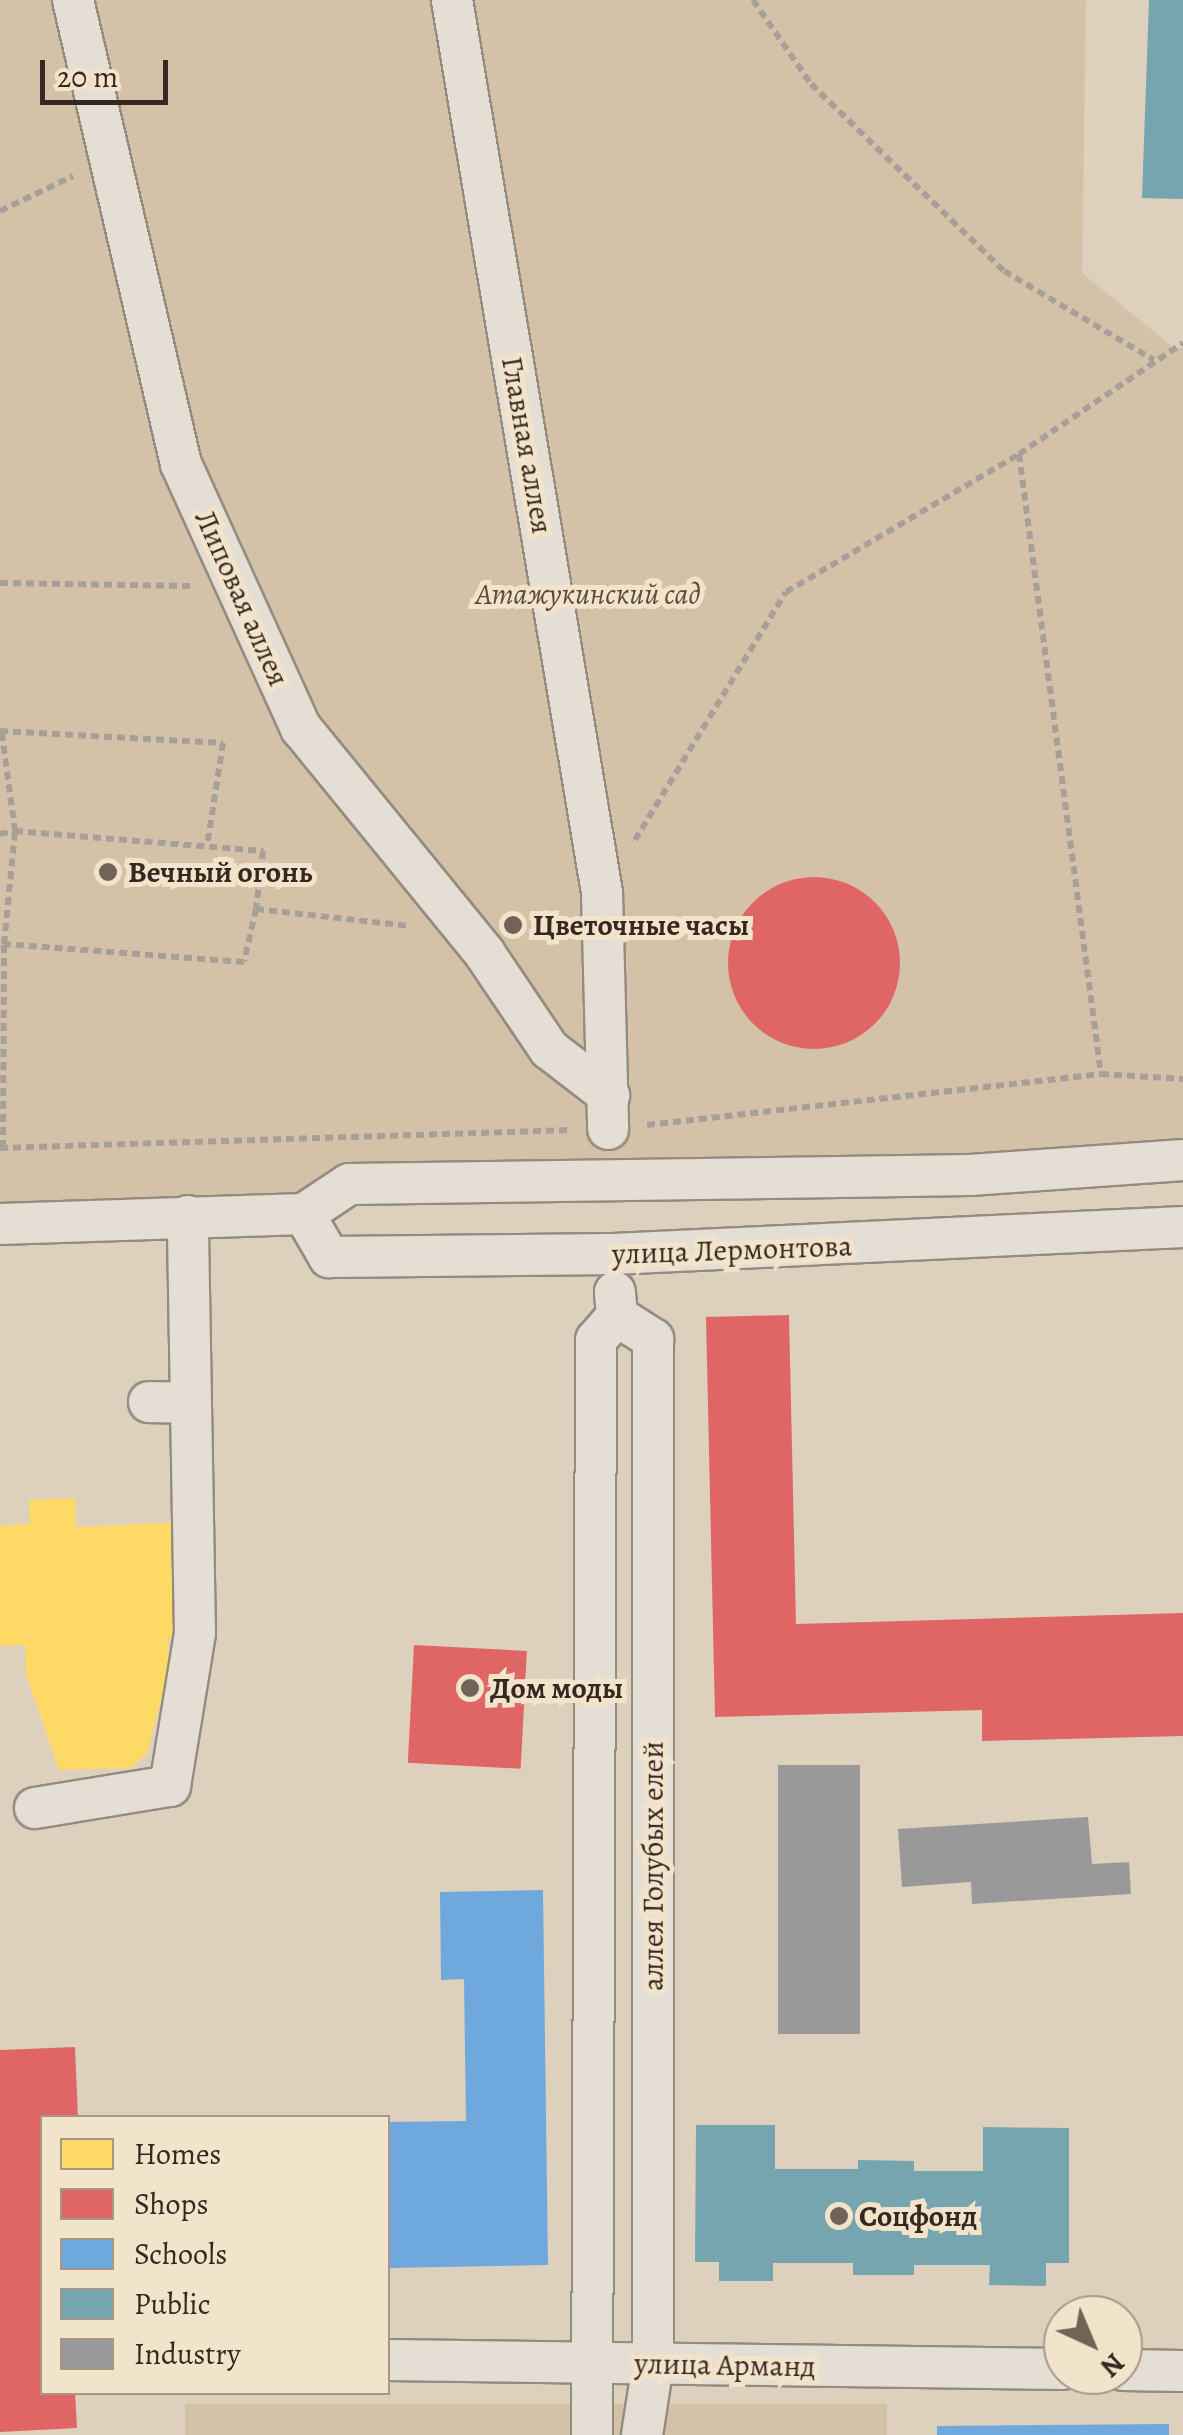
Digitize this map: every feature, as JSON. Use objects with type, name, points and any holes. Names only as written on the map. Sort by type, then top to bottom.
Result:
[{"type":"street","name":"Липовая аллея","points":[[73,0],[181,464],[302,728],[466,932],[549,1050],[609,1112]]},
{"type":"street","name":"Главная аллея","points":[[452,0],[602,893],[609,1112]]},
{"type":"street","points":[[0,1224],[304,1214],[349,1184],[970,1175],[1183,1160]]},
{"type":"street","points":[[970,1175],[972,1241]]},
{"type":"street","name":"улица Лермонтова","points":[[304,1214],[329,1256],[972,1241],[1183,1227]]},
{"type":"street","points":[[35,1808],[170,1786],[195,1633],[169,1403],[188,1216]]},
{"type":"street","name":"аллея Голубых елей","points":[[592,2435],[596,2363],[596,1340],[616,1304],[653,1338],[653,2364],[642,2435]]},
{"type":"street","name":"улица Арманд","points":[[390,2360],[1043,2369]]},
{"type":"street","points":[[1143,2370],[1183,2371]]},
{"type":"path","points":[[753,0],[811,84],[1004,271],[1154,360]]},
{"type":"path","points":[[0,210],[110,158]]},
{"type":"path","points":[[602,893],[786,592],[1019,454],[1183,343]]},
{"type":"path","points":[[1019,454],[1101,1074]]},
{"type":"path","points":[[0,583],[237,586]]},
{"type":"path","points":[[208,846],[224,742],[1,733],[15,831],[4,944],[2,1148],[609,1112],[1101,1074],[1183,1079]]},
{"type":"path","points":[[0,834],[15,831],[263,851],[244,962],[4,944]]},
{"type":"path","points":[[256,909],[466,932]]},
{"type":"green space","name":"Атажукинский сад","points":[[0,0],[1086,0],[1082,273],[1174,348],[1183,348],[1183,1160],[349,1184],[304,1214],[0,1224]]},
{"type":"green space","points":[[185,2404],[887,2404],[887,2435],[185,2435]]},
{"type":"building: Homes","points":[[75,1498],[76,1527],[181,1522],[186,1637],[168,1638],[169,1669],[147,1753],[131,1768],[59,1770],[26,1674],[25,1645],[0,1646],[0,1526],[30,1524],[29,1500]]},
{"type":"building: Shops","points":[[814,877],[847,883],[875,902],[894,930],[900,963],[894,996],[875,1024],[847,1043],[814,1049],[781,1043],[753,1024],[734,996],[728,963],[734,930],[753,902],[781,883]]},
{"type":"building: Shops","points":[[789,1315],[796,1624],[1183,1613],[1183,1736],[982,1741],[982,1710],[715,1717],[706,1317]]},
{"type":"building: Shops","points":[[414,1645],[527,1651],[521,1769],[408,1763]]},
{"type":"building: Shops","points":[[75,2047],[78,2115],[40,2115],[40,2395],[75,2395],[77,2428],[0,2432],[0,2050]]},
{"type":"building: Schools","points":[[543,1890],[548,2265],[390,2268],[390,2122],[466,2121],[464,1979],[441,1980],[440,1892]]},
{"type":"building: Schools","points":[[1169,2424],[1169,2435],[937,2435],[937,2426]]},
{"type":"building: Public","points":[[1149,0],[1183,0],[1183,199],[1142,198]]},
{"type":"building: Public","points":[[696,2125],[775,2125],[775,2169],[858,2169],[858,2160],[914,2161],[914,2171],[983,2171],[983,2127],[1069,2128],[1069,2263],[1046,2263],[1046,2286],[989,2285],[990,2265],[914,2265],[914,2275],[853,2275],[853,2263],[773,2263],[773,2281],[719,2281],[719,2262],[695,2262]]},
{"type":"building: Industry","points":[[778,1765],[860,1765],[860,2034],[778,2034]]},
{"type":"building: Industry","points":[[1088,1817],[1092,1864],[1129,1862],[1131,1894],[972,1904],[971,1882],[902,1887],[898,1829]]},
{"type":"place","name":"Вечный огонь","points":[[108,872]]},
{"type":"place","name":"Цветочные часы","points":[[513,925]]},
{"type":"place","name":"Дом моды","points":[[470,1688]]},
{"type":"place","name":"Соцфонд","points":[[839,2216]]}]
